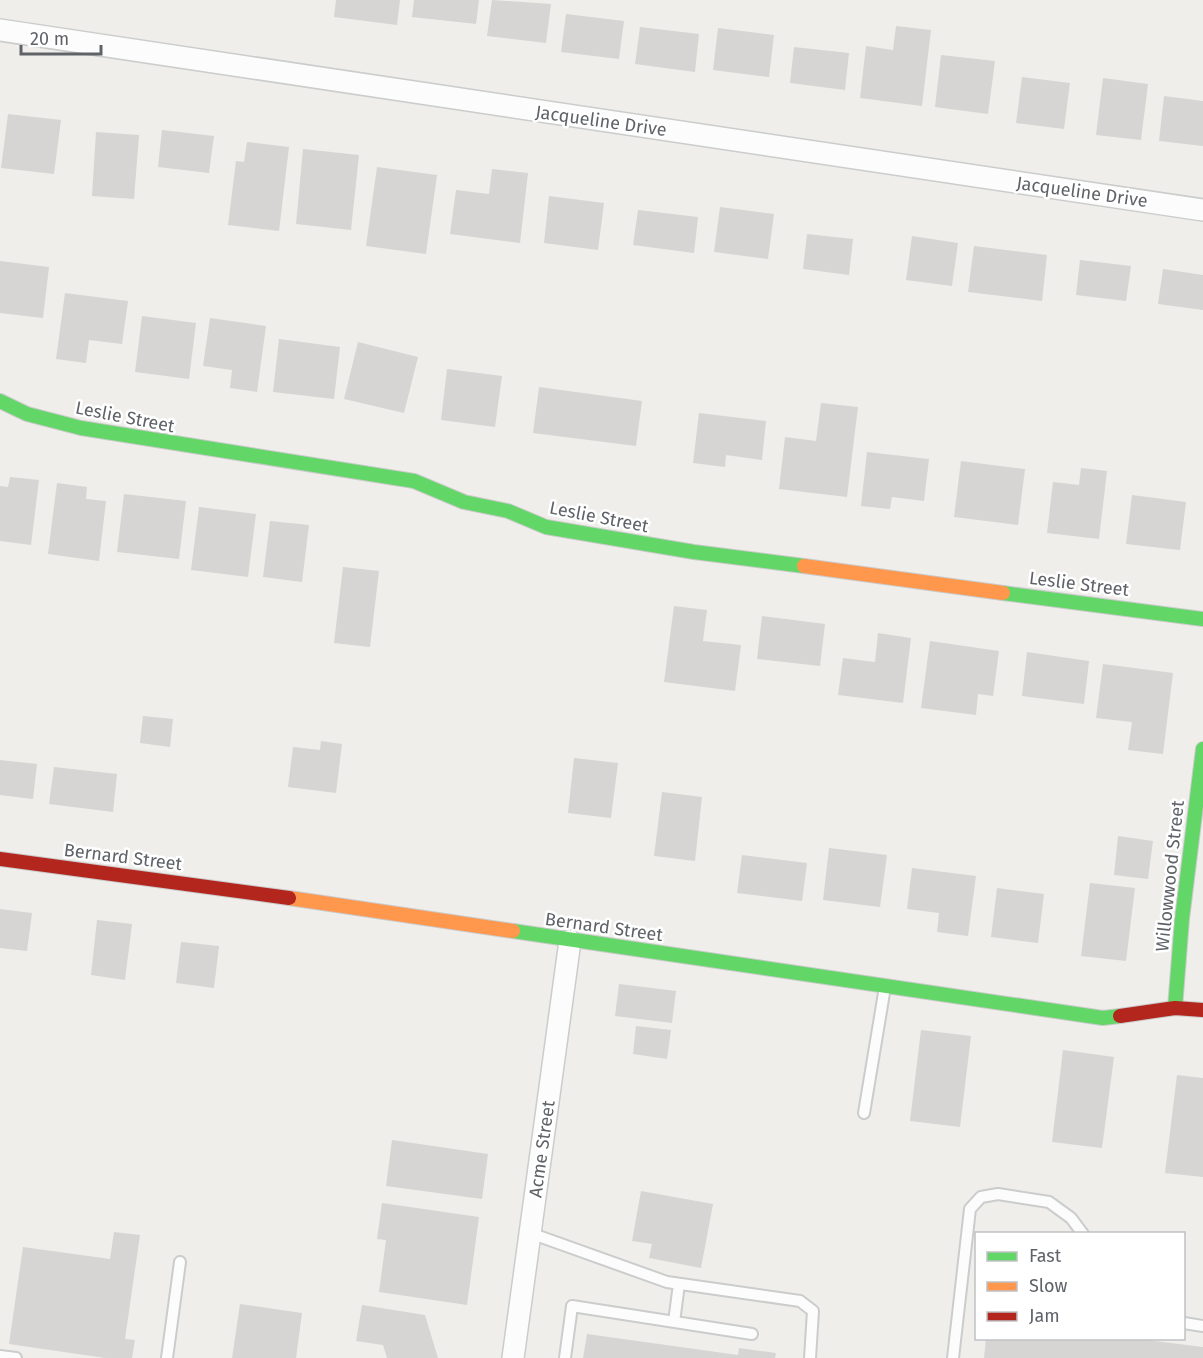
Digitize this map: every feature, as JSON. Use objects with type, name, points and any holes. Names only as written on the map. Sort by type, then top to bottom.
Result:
[{"type":"street","name":"Jacqueline Drive","points":[[0,30],[1203,210]]},
{"type":"street","name":"Leslie Street","points":[[0,401],[27,414],[81,428],[414,481],[464,502],[508,511],[546,527],[694,552],[1203,619]]},
{"type":"street","name":"Willowwood Street","points":[[1175,1008],[1182,919],[1203,749]]},
{"type":"street","name":"Bernard Street","points":[[0,860],[186,883],[1103,1018],[1175,1008],[1203,1010]]},
{"type":"street","name":"Acme Street","points":[[513,1358],[570,941]]},
{"type":"lane","points":[[864,1113],[885,986]]},
{"type":"lane","points":[[953,1358],[970,1209],[981,1197],[998,1194],[1049,1202],[1071,1218],[1082,1232]]},
{"type":"lane","points":[[530,1233],[667,1282],[800,1301],[813,1311],[810,1358],[814,1358]]},
{"type":"lane","points":[[167,1358],[180,1262]]},
{"type":"lane","points":[[674,1322],[680,1284]]},
{"type":"lane","points":[[565,1358],[572,1306],[752,1334]]},
{"type":"lane","points":[[1185,1323],[1203,1326]]},
{"type":"lane","points":[[0,1356],[16,1358]]},
{"type":"building","points":[[336,0],[400,0],[397,25],[334,17]]},
{"type":"building","points":[[414,0],[479,0],[476,24],[412,17]]},
{"type":"building","points":[[492,0],[551,4],[546,43],[487,36]]},
{"type":"building","points":[[566,14],[624,21],[619,59],[561,52]]},
{"type":"building","points":[[896,26],[931,30],[922,106],[860,98],[866,46],[893,50]]},
{"type":"building","points":[[640,27],[699,34],[695,72],[635,64]]},
{"type":"building","points":[[718,28],[774,35],[769,77],[713,70]]},
{"type":"building","points":[[794,47],[849,53],[845,90],[790,83]]},
{"type":"building","points":[[941,55],[995,61],[988,114],[935,107]]},
{"type":"building","points":[[1022,77],[1070,83],[1064,129],[1016,123]]},
{"type":"building","points":[[1103,78],[1148,84],[1141,140],[1096,135]]},
{"type":"building","points":[[1164,96],[1203,101],[1203,146],[1159,141]]},
{"type":"building","points":[[8,114],[61,120],[54,174],[1,168]]},
{"type":"building","points":[[162,130],[214,136],[209,173],[158,167]]},
{"type":"building","points":[[96,132],[139,135],[134,199],[92,196]]},
{"type":"building","points":[[247,142],[289,147],[279,231],[228,225],[236,161],[244,162]]},
{"type":"building","points":[[303,149],[359,155],[351,230],[296,224]]},
{"type":"building","points":[[377,167],[437,175],[426,254],[366,246]]},
{"type":"building","points":[[492,169],[528,173],[520,243],[450,234],[456,190],[489,194]]},
{"type":"building","points":[[549,196],[604,203],[598,250],[544,243]]},
{"type":"building","points":[[720,207],[774,214],[768,259],[714,252]]},
{"type":"building","points":[[638,210],[698,217],[694,253],[633,245]]},
{"type":"building","points":[[807,234],[853,239],[849,275],[803,269]]},
{"type":"building","points":[[912,236],[958,243],[952,286],[906,280]]},
{"type":"building","points":[[974,246],[1047,255],[1042,301],[968,292]]},
{"type":"building","points":[[1080,260],[1131,266],[1126,301],[1076,295]]},
{"type":"building","points":[[0,261],[49,267],[43,318],[0,313]]},
{"type":"building","points":[[1163,269],[1203,275],[1203,310],[1158,304]]},
{"type":"building","points":[[65,293],[128,301],[122,344],[89,340],[86,363],[56,359]]},
{"type":"building","points":[[142,316],[196,323],[189,379],[135,372]]},
{"type":"building","points":[[210,318],[266,326],[257,392],[230,388],[232,370],[203,366]]},
{"type":"building","points":[[279,339],[340,347],[334,399],[273,392]]},
{"type":"building","points":[[358,342],[418,357],[404,413],[344,399]]},
{"type":"building","points":[[447,369],[502,376],[495,427],[441,420]]},
{"type":"building","points":[[539,387],[642,401],[636,446],[533,433]]},
{"type":"building","points":[[821,403],[858,407],[847,497],[779,489],[785,437],[816,441]]},
{"type":"building","points":[[699,413],[766,421],[762,460],[726,455],[725,467],[693,463]]},
{"type":"building","points":[[867,452],[929,459],[924,501],[892,497],[890,509],[861,506]]},
{"type":"building","points":[[961,461],[1025,469],[1018,525],[954,517]]},
{"type":"building","points":[[1081,468],[1107,471],[1099,539],[1047,533],[1053,482],[1079,485]]},
{"type":"building","points":[[10,477],[39,480],[31,545],[0,541],[0,486],[8,487]]},
{"type":"building","points":[[57,483],[87,487],[86,499],[106,501],[99,561],[48,554]]},
{"type":"building","points":[[124,494],[186,501],[179,559],[117,552]]},
{"type":"building","points":[[1132,495],[1186,502],[1180,550],[1126,544]]},
{"type":"building","points":[[199,507],[256,514],[248,577],[191,570]]},
{"type":"building","points":[[270,521],[309,525],[302,582],[263,577]]},
{"type":"building","points":[[343,567],[379,571],[370,647],[334,643]]},
{"type":"building","points":[[674,606],[707,610],[703,641],[741,645],[735,691],[664,682]]},
{"type":"building","points":[[762,616],[825,624],[820,666],[757,659]]},
{"type":"building","points":[[878,633],[911,638],[903,703],[838,695],[843,658],[875,662]]},
{"type":"building","points":[[930,641],[999,651],[993,696],[978,694],[976,715],[921,708]]},
{"type":"building","points":[[1027,652],[1089,661],[1084,704],[1022,696]]},
{"type":"building","points":[[1103,664],[1173,673],[1163,754],[1128,750],[1132,722],[1096,718]]},
{"type":"building","points":[[143,716],[173,719],[170,747],[140,743]]},
{"type":"building","points":[[321,741],[342,744],[336,793],[288,787],[293,747],[320,750]]},
{"type":"building","points":[[574,758],[618,763],[611,818],[568,813]]},
{"type":"building","points":[[0,760],[37,764],[33,799],[0,795]]},
{"type":"building","points":[[54,767],[117,774],[113,812],[49,804]]},
{"type":"building","points":[[662,792],[702,797],[695,861],[654,856]]},
{"type":"building","points":[[1118,836],[1153,841],[1148,879],[1114,875]]},
{"type":"building","points":[[829,848],[887,855],[880,907],[823,900]]},
{"type":"building","points":[[742,855],[807,863],[802,901],[737,893]]},
{"type":"building","points":[[912,868],[976,876],[968,936],[937,932],[939,913],[907,909]]},
{"type":"building","points":[[1090,883],[1135,888],[1126,961],[1081,956]]},
{"type":"building","points":[[997,888],[1044,894],[1038,943],[991,937]]},
{"type":"building","points":[[0,909],[32,913],[27,951],[0,948]]},
{"type":"building","points":[[97,920],[132,924],[125,980],[91,975]]},
{"type":"building","points":[[181,942],[219,946],[214,988],[176,983]]},
{"type":"building","points":[[619,984],[676,991],[672,1023],[615,1016]]},
{"type":"building","points":[[636,1026],[671,1030],[667,1059],[633,1054]]},
{"type":"building","points":[[921,1030],[971,1036],[960,1127],[910,1121]]},
{"type":"building","points":[[1063,1050],[1114,1057],[1102,1148],[1052,1142]]},
{"type":"building","points":[[1177,1075],[1203,1078],[1203,1177],[1165,1173]]},
{"type":"building","points":[[392,1140],[488,1154],[482,1199],[386,1186]]},
{"type":"building","points":[[641,1191],[713,1204],[701,1268],[649,1258],[652,1244],[632,1241]]},
{"type":"building","points":[[382,1203],[479,1217],[467,1305],[379,1292],[386,1240],[377,1239]]},
{"type":"building","points":[[114,1232],[140,1235],[125,1339],[135,1340],[132,1358],[105,1358],[9,1344],[23,1247],[110,1259]]},
{"type":"building","points":[[240,1304],[302,1313],[296,1358],[232,1358]]},
{"type":"building","points":[[362,1305],[425,1315],[438,1358],[387,1358],[383,1345],[356,1341]]},
{"type":"building","points":[[587,1334],[738,1355],[739,1348],[776,1353],[775,1358],[583,1358]]},
{"type":"building","points":[[986,1340],[1146,1340],[1203,1347],[1203,1358],[984,1358]]},
{"type":"traffic: fast","points":[[0,401],[27,414],[81,428],[414,481],[464,502],[508,511],[546,527],[694,552],[804,566]]},
{"type":"traffic: fast","points":[[1003,593],[1203,619]]},
{"type":"traffic: fast","points":[[1175,1008],[1182,919],[1203,749]]},
{"type":"traffic: fast","points":[[513,931],[1103,1018],[1120,1016]]},
{"type":"traffic: slow","points":[[804,566],[1003,593]]},
{"type":"traffic: slow","points":[[289,898],[513,931]]},
{"type":"traffic: jam","points":[[0,859],[289,898]]},
{"type":"traffic: jam","points":[[1120,1016],[1175,1008],[1203,1010]]}]
